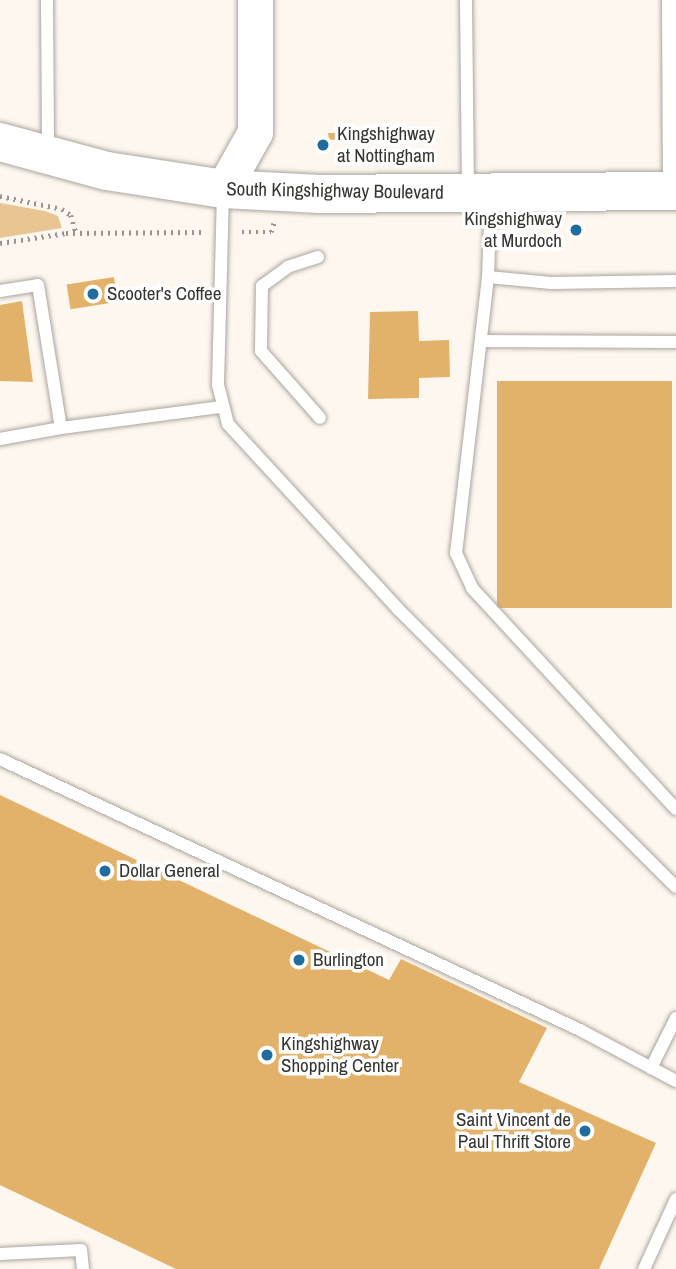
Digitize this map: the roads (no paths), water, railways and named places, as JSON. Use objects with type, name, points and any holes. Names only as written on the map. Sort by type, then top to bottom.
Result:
[{"type":"main road","name":"South Kingshighway Boulevard","points":[[0,142],[143,178],[223,189],[479,193],[676,191]]},
{"type":"street","points":[[223,189],[255,132],[256,0]]},
{"type":"street","points":[[674,0],[676,191]]},
{"type":"lane","points":[[47,0],[48,156]]},
{"type":"lane","points":[[466,0],[479,193],[488,277],[456,553],[472,589],[676,809]]},
{"type":"lane","points":[[223,189],[219,232],[220,407],[243,443],[398,609],[676,887]]},
{"type":"lane","points":[[318,257],[288,267],[262,286],[261,351],[320,418]]},
{"type":"lane","points":[[488,277],[551,283],[676,281]]},
{"type":"lane","points":[[0,291],[38,285],[61,428]]},
{"type":"lane","points":[[481,341],[676,342]]},
{"type":"lane","points":[[0,439],[61,428],[220,407]]},
{"type":"lane","points":[[0,759],[676,1081]]},
{"type":"lane","points":[[651,1068],[676,1018]]},
{"type":"lane","points":[[644,1269],[671,1222],[676,1199]]},
{"type":"lane","points":[[0,1254],[80,1250],[83,1269]]},
{"type":"place","name":"Kingshighway at Nottingham","points":[[323,145]]},
{"type":"place","name":"Kingshighway at Murdoch","points":[[576,230]]},
{"type":"place","name":"Scooter's Coffee","points":[[93,294]]},
{"type":"place","name":"Dollar General","points":[[105,871]]},
{"type":"place","name":"Burlington","points":[[299,960]]},
{"type":"place","name":"Kingshighway Shopping Center","points":[[267,1055]]},
{"type":"place","name":"Saint Vincent de Paul Thrift Store","points":[[585,1131]]}]
